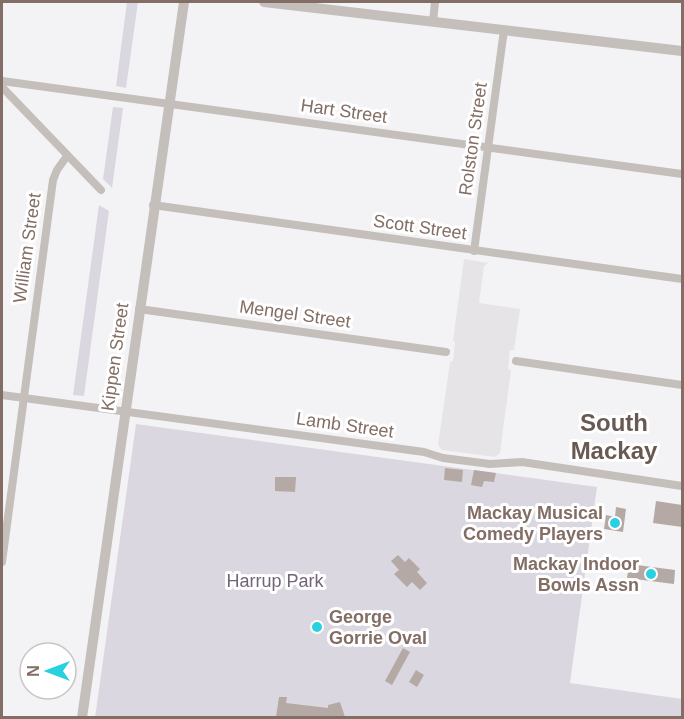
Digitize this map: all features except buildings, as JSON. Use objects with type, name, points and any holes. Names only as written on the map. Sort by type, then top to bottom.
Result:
[{"type":"street","name":"Kippen Street","points":[[82,717],[153,205],[184,2]]},
{"type":"street","points":[[264,2],[682,51]]},
{"type":"street","points":[[433,22],[435,2]]},
{"type":"street","name":"Rolston Street","points":[[474,251],[490,148],[504,30]]},
{"type":"street","name":"Hart Street","points":[[2,81],[682,174]]},
{"type":"street","points":[[2,87],[101,190]]},
{"type":"street","name":"William Street","points":[[2,562],[53,180],[67,156]]},
{"type":"street","name":"Scott Street","points":[[153,205],[682,279]]},
{"type":"street","name":"Mengel Street","points":[[139,309],[446,352]]},
{"type":"street","points":[[516,361],[682,385]]},
{"type":"street","name":"Lamb Street","points":[[2,395],[424,452],[443,458],[490,464],[522,462],[682,486]]},
{"type":"shaded area","points":[[464,259],[488,263],[484,266],[479,303],[520,309],[514,350],[510,350],[508,369],[511,370],[500,453],[495,457],[442,450],[438,445],[450,362],[453,361],[455,342],[453,341]]},
{"type":"green space","points":[[127,2],[138,2],[126,88],[116,86]]},
{"type":"green space","points":[[113,107],[123,108],[112,188],[103,179]]},
{"type":"green space","points":[[99,205],[109,211],[84,396],[73,395]]},
{"type":"green space","name":"Harrup Park","points":[[136,424],[597,487],[570,683],[682,699],[682,718],[95,718]]},
{"type":"place","name":"Mackay Musical Comedy Players","points":[[615,523]]},
{"type":"place","name":"Mackay Indoor Bowls Assn","points":[[651,574]]},
{"type":"place","name":"George Gorrie Oval","points":[[317,627]]},
{"type":"district","name":"South Mackay","points":[[614,436]]}]
